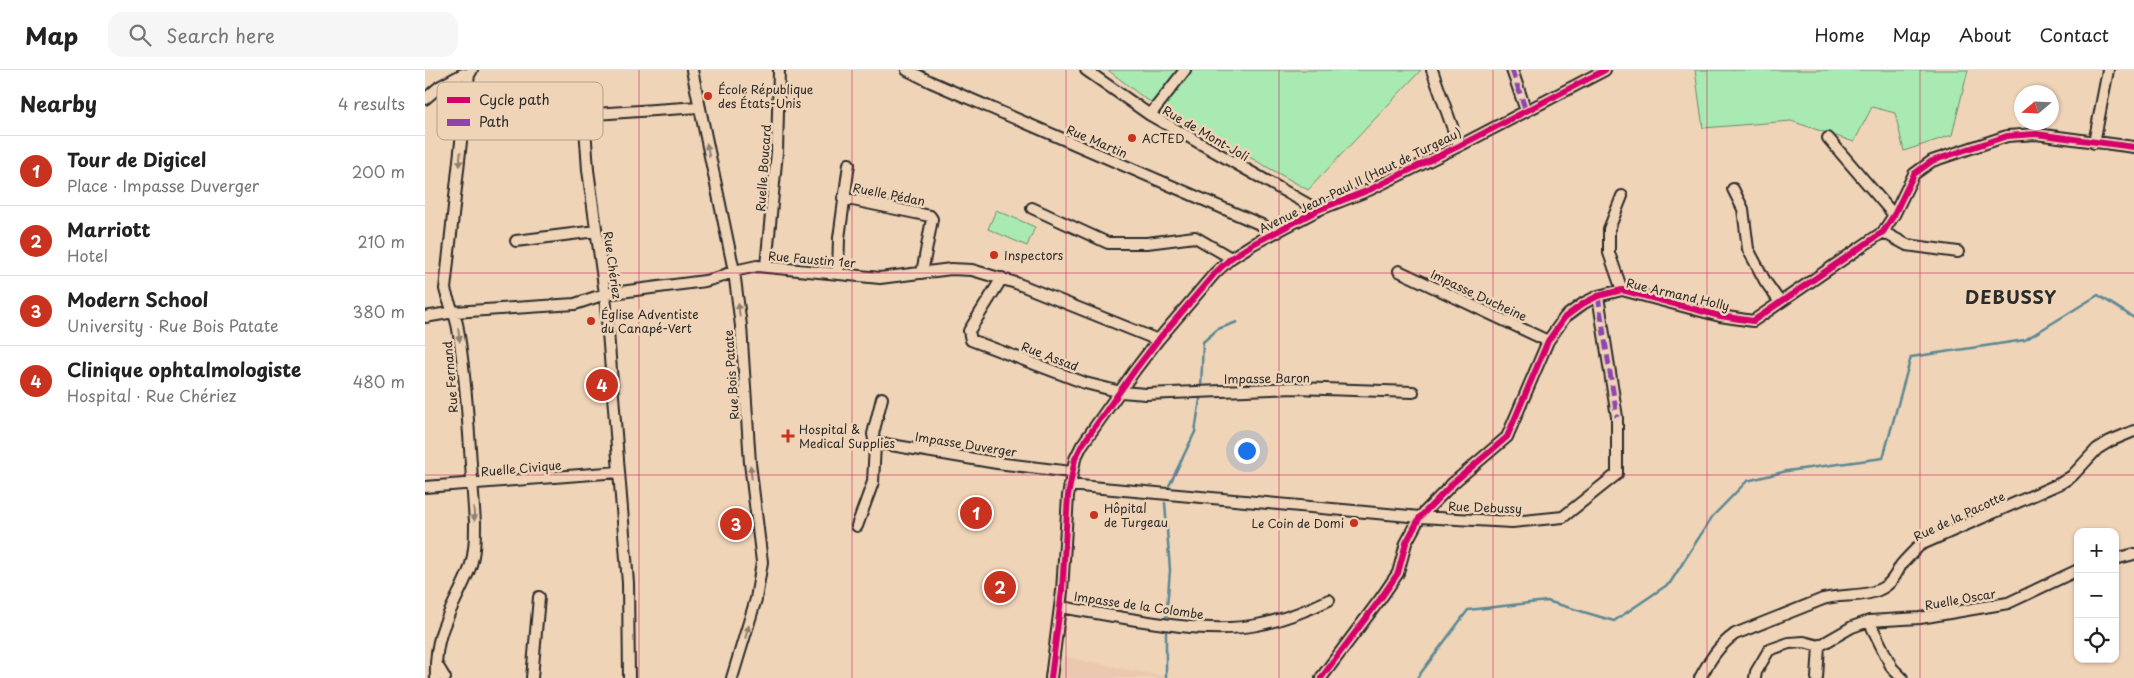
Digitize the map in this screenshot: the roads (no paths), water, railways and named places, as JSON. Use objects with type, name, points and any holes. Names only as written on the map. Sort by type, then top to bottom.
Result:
[{"type":"street","name":"Rue Bois Patate","points":[[691,70],[734,271],[741,326],[750,463],[762,562],[756,599],[732,678]]},
{"type":"street","name":"Ruelle Boucard","points":[[766,266],[777,152],[779,70]]},
{"type":"street","name":"Rue Martin","points":[[907,70],[1278,232]]},
{"type":"street","name":"Rue de Mont-Joli","points":[[1086,70],[1151,115],[1318,210]]},
{"type":"street","points":[[1151,115],[1185,70]]},
{"type":"street","points":[[1432,70],[1459,146]]},
{"type":"street","points":[[1512,70],[1525,111]]},
{"type":"street","name":"Avenue Jean-Paul II (Haut de Turgeau)","points":[[1051,678],[1060,607],[1069,485],[1075,459],[1082,445],[1157,340],[1215,273],[1231,258],[1253,244],[1318,210],[1369,190],[1459,146],[1605,70]]},
{"type":"street","points":[[2094,143],[2108,70]]},
{"type":"street","points":[[448,82],[467,72]]},
{"type":"street","points":[[425,99],[437,89]]},
{"type":"street","name":"Rue Chériez","points":[[603,113],[699,107]]},
{"type":"street","name":"Rue Armand Holly","points":[[1321,678],[1398,573],[1406,543],[1420,517],[1453,483],[1507,437],[1548,341],[1565,317],[1583,304],[1598,296],[1622,290],[1720,316],[1753,321],[1779,301],[1883,232],[1894,215],[1914,174],[1932,161],[2007,136],[2036,134],[2134,147]]},
{"type":"street","points":[[1828,138],[1894,215]]},
{"type":"street","name":"Rue Fernand","points":[[436,678],[435,662],[438,640],[447,615],[470,568],[475,548],[462,360],[454,312],[448,301],[445,289],[460,140]]},
{"type":"street","name":"Rue Chériez","points":[[586,140],[588,170],[605,294],[628,583],[629,678]]},
{"type":"street","points":[[838,274],[843,198],[849,164]]},
{"type":"street","points":[[1733,189],[1743,209],[1748,249],[1765,281],[1779,301]]},
{"type":"street","points":[[1622,196],[1609,229],[1609,253],[1622,290]]},
{"type":"street","name":"Ruelle Pédan","points":[[843,198],[930,216],[932,219],[922,273]]},
{"type":"street","points":[[1033,208],[1108,243],[1147,243],[1195,237],[1231,258]]},
{"type":"street","points":[[516,240],[596,230]]},
{"type":"street","points":[[1883,232],[1907,245],[1958,252]]},
{"type":"street","name":"Rue Faustin 1er","points":[[425,317],[454,312],[575,304],[605,294],[705,281],[734,271],[766,266],[885,278],[951,269],[973,270],[1002,278],[1157,340]]},
{"type":"street","name":"Impasse Ducheine","points":[[1399,271],[1548,341]]},
{"type":"street","name":"Rue Assad","points":[[1002,278],[969,331],[971,340],[1085,383],[1121,392]]},
{"type":"street","name":"Rue Debussy","points":[[1069,485],[1420,517],[1512,522],[1563,517],[1617,474],[1617,417],[1598,296]]},
{"type":"street","name":"Impasse Baron","points":[[1121,392],[1146,394],[1295,388],[1413,392]]},
{"type":"street","points":[[857,526],[873,482],[875,444],[873,434],[882,398]]},
{"type":"street","name":"Rue de la Pacotte","points":[[1700,678],[1712,656],[1722,643],[1735,634],[1837,594],[1851,596],[1864,594],[1887,585],[1920,545],[2061,484],[2076,472],[2097,449],[2110,441],[2134,431]]},
{"type":"street","name":"Impasse Duverger","points":[[875,444],[885,444],[997,463],[1071,472]]},
{"type":"street","name":"Ruelle Civique","points":[[425,487],[619,472]]},
{"type":"street","points":[[2119,558],[2134,554]]},
{"type":"street","name":"Ruelle Oscar","points":[[1869,621],[1920,618],[2008,603],[2074,572]]},
{"type":"street","points":[[532,678],[539,597]]},
{"type":"street","name":"Impasse de la Colombe","points":[[1060,607],[1167,624],[1211,628],[1257,625],[1296,615],[1329,600]]},
{"type":"street","points":[[1755,678],[1755,672],[1769,650],[1789,643],[1804,642],[1819,646],[1869,621],[1892,668],[1902,678]]},
{"type":"street","points":[[1817,678],[1819,646]]},
{"type":"street","points":[[435,662],[445,678]]},
{"type":"waterway","points":[[1417,678],[1468,610],[1547,601],[1614,621],[1670,583],[1712,517],[1747,481],[1787,471],[1883,458],[1911,357],[2025,340],[2098,295],[2134,318]]},
{"type":"waterway","points":[[1201,388],[1203,342],[1218,329],[1237,322]]},
{"type":"waterway","points":[[1167,490],[1195,432],[1200,399]]},
{"type":"waterway","points":[[1165,503],[1170,570],[1166,621]]},
{"type":"waterway","points":[[1166,626],[1166,678]]},
{"type":"place","name":"École République des États-Unis","points":[[708,96]]},
{"type":"place","name":"ACTED","points":[[1132,138]]},
{"type":"place","name":"Inspectors","points":[[994,255]]},
{"type":"place","name":"Église Adventiste du Canapé-Vert","points":[[591,321]]},
{"type":"place","name":"Clinique ophtalmologiste","points":[[602,385]]},
{"type":"place","name":"Hospital & Medical Supplies","points":[[788,436]]},
{"type":"place","name":"Tour de Digicel","points":[[976,513]]},
{"type":"place","name":"Hôpital de Turgeau","points":[[1094,515]]},
{"type":"place","name":"Le Coin de Domi","points":[[1354,523]]},
{"type":"place","name":"Modern School","points":[[736,524]]},
{"type":"place","name":"Marriott","points":[[1000,587]]},
{"type":"district","name":"DEBUSSY","points":[[2011,296]]}]
